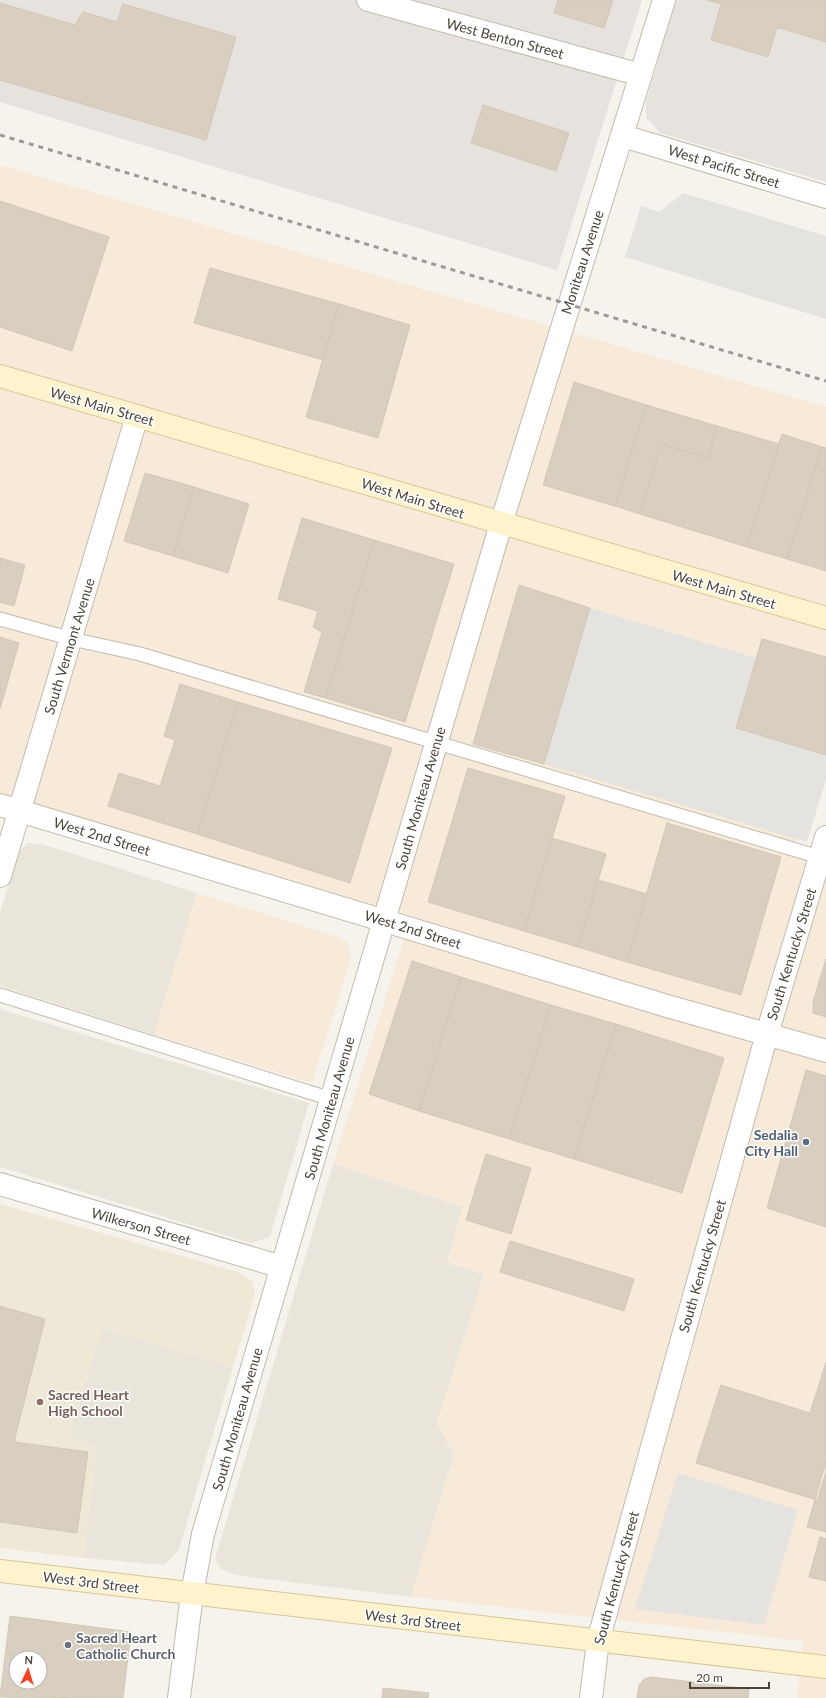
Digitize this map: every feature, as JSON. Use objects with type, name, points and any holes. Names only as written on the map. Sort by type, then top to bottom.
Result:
[{"type":"main road","name":"West Main Street","points":[[0,376],[826,618]]},
{"type":"main road","name":"West 3rd Street","points":[[0,1572],[826,1667]]},
{"type":"street","name":"West Benton Street","points":[[368,0],[641,75]]},
{"type":"street","name":"Moniteau Avenue","points":[[501,524],[568,304],[623,136],[664,0]]},
{"type":"street","name":"West Pacific Street","points":[[623,136],[826,197]]},
{"type":"street","name":"South Vermont Avenue","points":[[0,876],[10,808],[72,639],[137,416]]},
{"type":"street","name":"South Moniteau Avenue","points":[[179,1698],[192,1594],[204,1534],[501,524]]},
{"type":"street","name":"West 2nd Street","points":[[10,808],[666,1006],[826,1051]]},
{"type":"street","name":"South Kentucky Street","points":[[591,1698],[598,1641],[767,1034],[824,851]]},
{"type":"street","name":"Wilkerson Street","points":[[0,1184],[282,1267]]},
{"type":"lane","points":[[0,619],[72,639],[140,654],[437,742],[824,851]]},
{"type":"lane","points":[[0,995],[332,1099]]},
{"type":"shaded area","points":[[0,0],[642,0],[557,270],[0,102]]},
{"type":"shaded area","points":[[676,0],[826,0],[826,182],[660,133],[646,117],[646,101]]},
{"type":"shaded area","points":[[0,165],[826,407],[826,748],[792,857],[826,867],[826,1698],[797,1698],[803,1641],[411,1597],[454,1454],[437,1423],[484,1274],[447,1262],[463,1207],[333,1164],[411,916],[0,793]]},
{"type":"shaded area","points":[[683,193],[826,236],[826,319],[625,257],[641,206],[659,212]]},
{"type":"shaded area","points":[[590,608],[756,658],[736,727],[826,755],[826,779],[807,842],[544,764]]},
{"type":"shaded area","points":[[28,843],[42,844],[197,893],[154,1035],[0,986],[0,912],[19,851]]},
{"type":"shaded area","points":[[197,893],[336,936],[348,943],[351,959],[312,1083],[154,1035]]},
{"type":"shaded area","points":[[0,1009],[309,1103],[270,1237],[251,1243],[0,1167]]},
{"type":"shaded area","points":[[333,1164],[463,1207],[447,1262],[484,1274],[437,1423],[454,1454],[411,1597],[235,1575],[221,1569],[215,1559]]},
{"type":"shaded area","name":"Sacred Heart High School","points":[[0,1204],[241,1273],[252,1281],[255,1294],[233,1367],[102,1328],[68,1437],[97,1446],[83,1558],[0,1548]]},
{"type":"shaded area","points":[[102,1328],[233,1367],[179,1549],[164,1565],[83,1558],[97,1446],[68,1437]]},
{"type":"shaded area","points":[[678,1473],[798,1510],[764,1625],[635,1609]]},
{"type":"building","points":[[558,0],[613,0],[604,28],[554,13]]},
{"type":"building","points":[[707,0],[826,0],[826,42],[777,27],[768,57],[711,40],[721,4]]},
{"type":"building","points":[[0,3],[75,25],[83,12],[117,22],[123,4],[236,37],[206,140],[0,80]]},
{"type":"building","points":[[483,105],[569,133],[556,171],[471,143]]},
{"type":"building","points":[[0,201],[109,237],[72,351],[0,327]]},
{"type":"building","points":[[210,268],[339,304],[323,360],[194,323]]},
{"type":"building","points":[[339,304],[410,325],[378,438],[306,417]]},
{"type":"building","points":[[574,382],[646,405],[615,506],[543,485]]},
{"type":"building","points":[[646,405],[717,426],[708,458],[661,444],[640,514],[615,506]]},
{"type":"building","points":[[717,426],[779,444],[747,547],[640,514],[661,444],[708,458]]},
{"type":"building","points":[[782,434],[822,447],[787,559],[747,547]]},
{"type":"building","points":[[822,447],[826,448],[826,571],[787,559]]},
{"type":"building","points":[[145,473],[194,487],[173,556],[124,541]]},
{"type":"building","points":[[194,487],[249,504],[228,573],[173,556]]},
{"type":"building","points":[[302,518],[374,540],[326,698],[304,692],[322,632],[313,627],[318,611],[278,599]]},
{"type":"building","points":[[374,540],[454,564],[405,722],[326,698]]},
{"type":"building","points":[[0,558],[25,565],[14,606],[0,602]]},
{"type":"building","points":[[519,585],[590,608],[544,764],[473,744]]},
{"type":"building","points":[[0,637],[19,643],[0,709]]},
{"type":"building","points":[[762,639],[826,657],[826,755],[736,728]]},
{"type":"building","points":[[180,684],[238,702],[197,834],[108,806],[119,773],[160,786],[175,740],[164,736]]},
{"type":"building","points":[[238,702],[392,748],[350,883],[197,834]]},
{"type":"building","points":[[468,768],[565,796],[524,931],[428,902]]},
{"type":"building","points":[[667,823],[781,857],[741,995],[627,962]]},
{"type":"building","points":[[552,838],[606,854],[578,947],[524,931]]},
{"type":"building","points":[[598,880],[647,894],[627,962],[578,947]]},
{"type":"building","points":[[826,959],[826,1017],[813,1013],[813,1002]]},
{"type":"building","points":[[412,961],[461,977],[419,1111],[369,1094]]},
{"type":"building","points":[[461,977],[551,1005],[509,1139],[419,1111]]},
{"type":"building","points":[[551,1005],[616,1024],[574,1159],[509,1139]]},
{"type":"building","points":[[616,1024],[724,1058],[682,1193],[574,1159]]},
{"type":"building","name":"Sedalia City Hall","points":[[806,1070],[826,1076],[826,1227],[767,1208]]},
{"type":"building","points":[[486,1154],[531,1168],[511,1234],[466,1220]]},
{"type":"building","points":[[510,1241],[634,1279],[624,1311],[500,1272]]},
{"type":"building","name":"Sacred Heart High School","points":[[0,1306],[45,1319],[14,1442],[88,1452],[77,1533],[0,1522]]},
{"type":"building","points":[[826,1362],[826,1472],[817,1500],[696,1463],[721,1385],[810,1413]]},
{"type":"building","points":[[826,1462],[826,1532],[807,1527]]},
{"type":"building","points":[[820,1537],[826,1539],[826,1581],[809,1577]]},
{"type":"building","name":"Sacred Heart Catholic Church","points":[[10,1616],[131,1632],[123,1698],[0,1697]]},
{"type":"building","points":[[652,1677],[749,1689],[748,1698],[637,1698],[639,1685],[644,1679]]},
{"type":"building","points":[[383,1688],[429,1693],[428,1698],[382,1698]]},
{"type":"railway","points":[[0,135],[826,381]]},
{"type":"place","name":"Sedalia City Hall","points":[[806,1142]]},
{"type":"place","name":"Sacred Heart High School","points":[[40,1402]]},
{"type":"place","name":"Sacred Heart Catholic Church","points":[[68,1645]]}]
